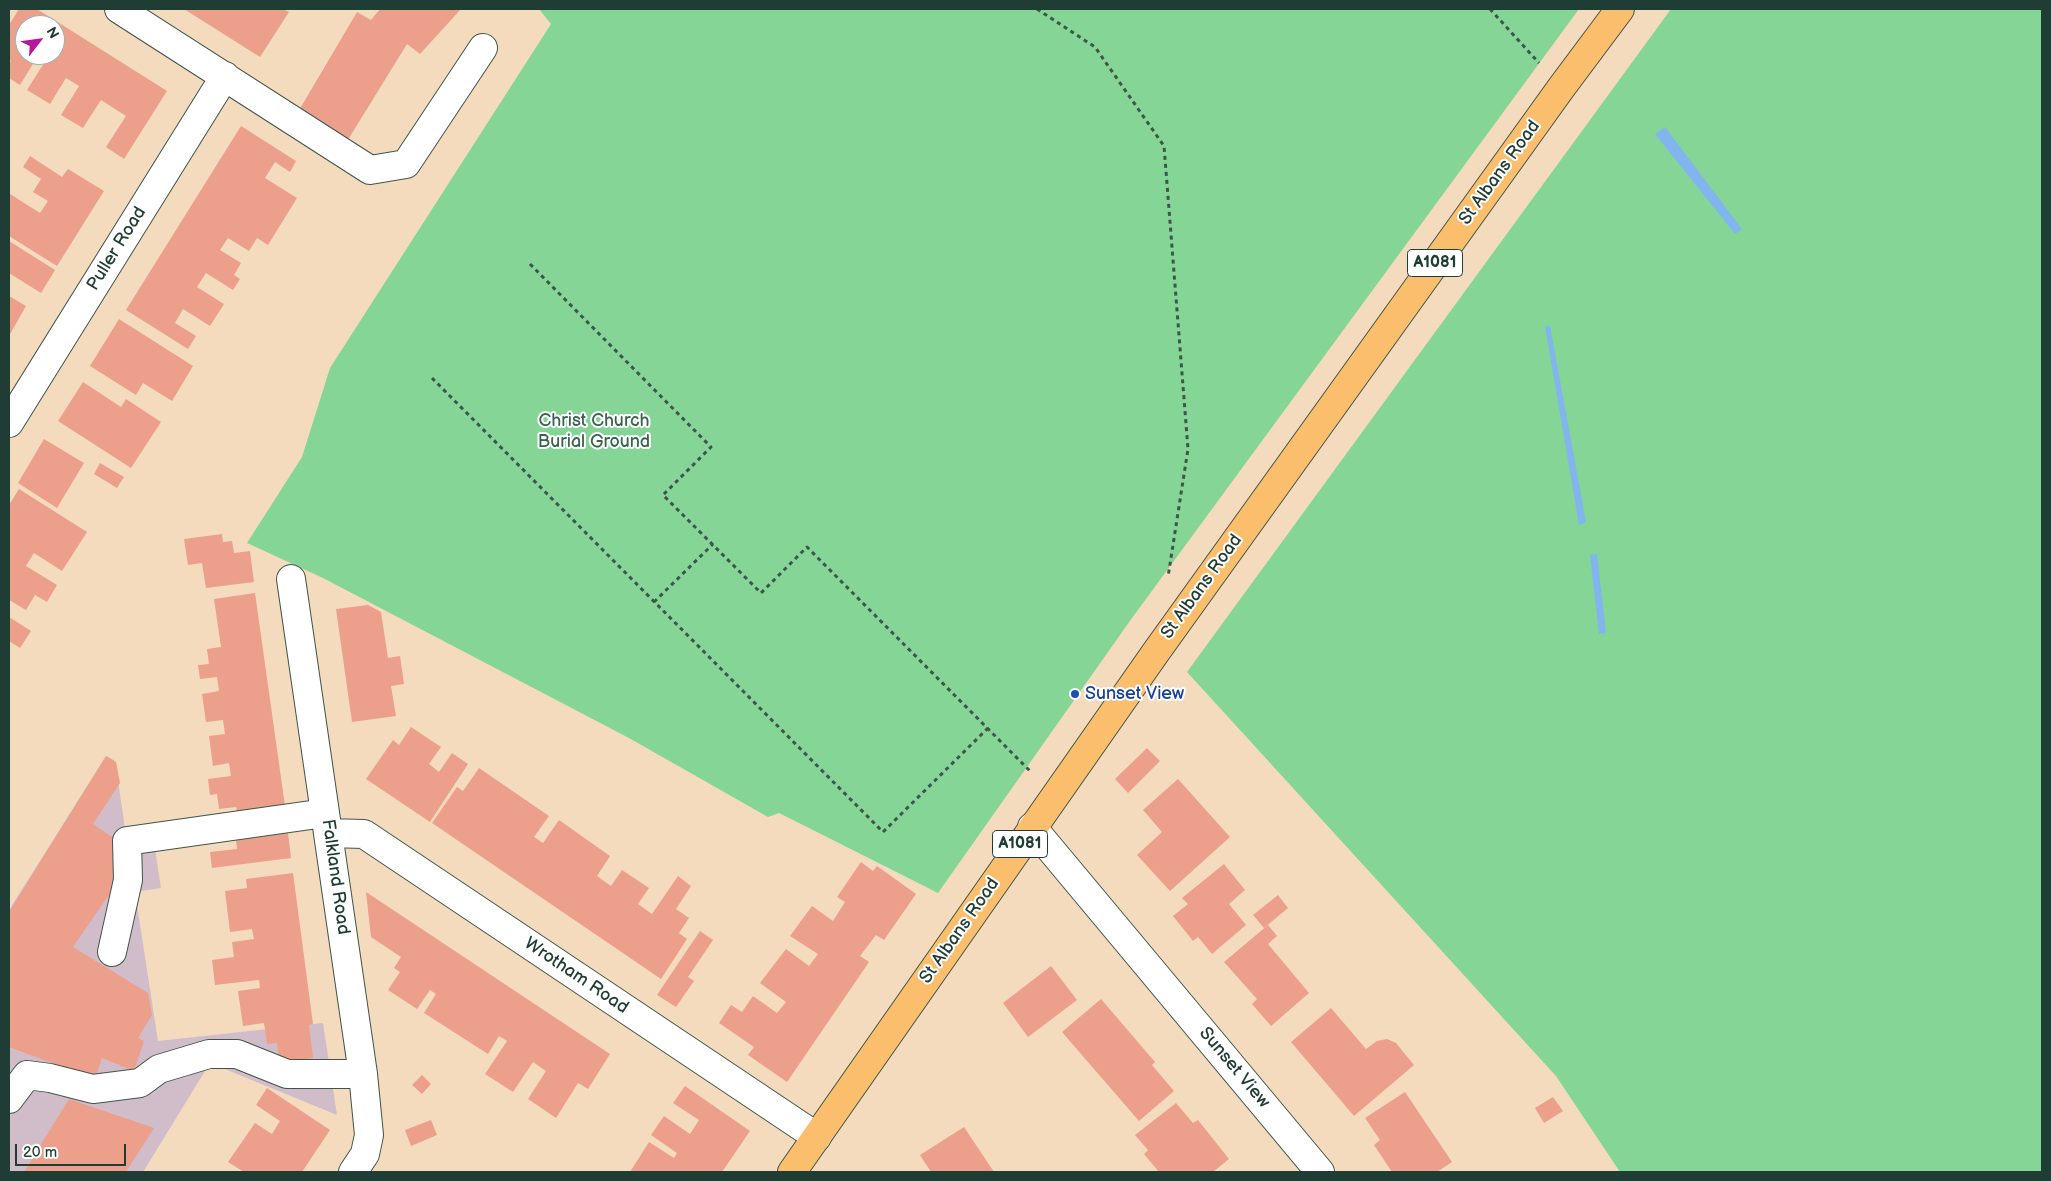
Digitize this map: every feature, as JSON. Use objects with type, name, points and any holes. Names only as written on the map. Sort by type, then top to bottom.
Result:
[{"type":"main road","name":"St Albans Road","points":[[792,1172],[1054,795],[1561,88],[1620,9]]},
{"type":"street","points":[[119,9],[370,170],[406,164],[483,48]]},
{"type":"street","name":"Puller Road","points":[[9,423],[225,76]]},
{"type":"street","name":"Falkland Road","points":[[291,579],[327,823],[369,1135],[365,1154],[353,1172]]},
{"type":"street","name":"Wrotham Road","points":[[112,952],[128,880],[127,841],[327,823],[364,834],[817,1137]]},
{"type":"street","name":"Sunset View","points":[[1032,827],[1320,1172]]},
{"type":"street","points":[[9,1099],[27,1075],[50,1078],[93,1089],[140,1082],[159,1069],[210,1054],[237,1054],[286,1074],[362,1074]]},
{"type":"path","points":[[1037,9],[1095,47],[1164,146],[1188,449],[1166,584]]},
{"type":"path","points":[[1490,9],[1561,88]]},
{"type":"path","points":[[530,264],[711,446],[663,495],[761,593],[807,547],[1054,795]]},
{"type":"path","points":[[432,378],[883,832],[988,728]]},
{"type":"path","points":[[654,602],[712,544]]},
{"type":"shaded area","points":[[106,756],[115,761],[125,828],[155,849],[161,888],[135,892],[158,1041],[323,1023],[337,1115],[210,1063],[143,1172],[9,1172],[9,910]]},
{"type":"green space","name":"Christ Church Burial Ground","points":[[539,9],[1579,9],[1132,618],[938,893],[779,813],[768,817],[629,738],[323,578],[247,543],[302,457],[330,368],[551,24]]},
{"type":"green space","points":[[1671,9],[2042,9],[2042,1172],[1620,1172],[1556,1076],[1187,672]]},
{"type":"water","points":[[1665,127],[1742,229],[1735,234],[1655,134]]},
{"type":"water","points":[[1545,326],[1550,326],[1586,522],[1579,525]]},
{"type":"water","points":[[1597,554],[1606,633],[1599,634],[1590,555]]},
{"type":"building","points":[[19,9],[37,9],[47,15],[15,15]]},
{"type":"building","points":[[184,9],[283,9],[289,12],[260,57]]},
{"type":"building","points":[[380,9],[461,9],[420,54],[407,44],[346,143],[298,112],[357,12],[371,20]]},
{"type":"building","points":[[15,15],[15,65],[32,65],[20,85],[9,78],[9,64],[11,61],[9,60],[9,25]]},
{"type":"building","points":[[65,27],[167,91],[124,159],[106,147],[126,116],[101,100],[83,128],[61,115],[79,86],[66,78],[50,104],[27,90],[43,65],[65,65]]},
{"type":"building","points":[[241,126],[296,161],[290,172],[275,162],[265,178],[297,198],[268,245],[257,238],[249,251],[228,238],[220,250],[241,263],[234,275],[240,279],[233,290],[206,273],[197,287],[224,304],[210,326],[183,309],[175,323],[196,336],[188,349],[126,310]]},
{"type":"building","points":[[30,156],[62,177],[68,169],[104,191],[57,266],[9,236],[10,194],[40,213],[48,201],[33,192],[41,179],[23,167]]},
{"type":"building","points":[[9,241],[55,270],[41,293],[9,273]]},
{"type":"building","points":[[9,296],[26,306],[9,336]]},
{"type":"building","points":[[119,319],[193,366],[172,401],[143,383],[136,395],[90,366]]},
{"type":"building","points":[[83,382],[121,407],[126,399],[161,422],[131,468],[58,421]]},
{"type":"building","points":[[44,439],[84,463],[57,508],[18,483]]},
{"type":"building","points":[[100,463],[124,477],[117,488],[94,474]]},
{"type":"building","points":[[19,489],[87,532],[62,571],[34,553],[26,566],[57,585],[47,602],[35,595],[26,610],[9,600],[9,505]]},
{"type":"building","points":[[222,534],[223,542],[232,541],[234,553],[250,551],[254,582],[206,588],[202,563],[188,565],[184,539]]},
{"type":"building","points":[[255,593],[285,806],[237,813],[236,807],[219,809],[217,794],[210,795],[208,779],[231,776],[229,763],[213,766],[209,736],[225,734],[223,720],[206,722],[202,694],[219,691],[217,677],[200,679],[198,665],[209,664],[207,649],[221,647],[214,599]]},
{"type":"building","points":[[368,605],[381,612],[388,658],[400,656],[404,684],[391,686],[396,716],[352,722],[336,609]]},
{"type":"building","points":[[9,617],[31,631],[20,648],[9,641]]},
{"type":"building","points":[[411,727],[441,747],[429,764],[439,772],[452,753],[468,764],[430,822],[366,779],[393,740],[399,745]]},
{"type":"building","points":[[1147,748],[1160,761],[1128,793],[1115,779]]},
{"type":"building","points":[[106,756],[116,762],[120,783],[93,824],[121,843],[122,876],[73,947],[148,993],[152,1015],[138,1038],[144,1041],[134,1071],[102,1058],[95,1079],[9,1047],[9,912]]},
{"type":"building","points":[[479,768],[549,816],[534,837],[543,843],[559,820],[610,856],[597,876],[611,886],[622,870],[649,888],[638,904],[652,914],[678,876],[691,886],[676,909],[689,918],[679,933],[687,939],[661,979],[432,823],[457,787],[463,791]]},
{"type":"building","points":[[1178,779],[1230,837],[1170,891],[1137,855],[1162,832],[1143,810]]},
{"type":"building","points":[[288,833],[291,858],[212,868],[210,852],[237,849],[236,840]]},
{"type":"building","points":[[861,862],[873,871],[877,866],[916,894],[884,940],[876,935],[860,956],[869,962],[787,1082],[748,1055],[754,1047],[719,1023],[731,1005],[742,1012],[753,996],[777,1013],[786,1002],[760,983],[786,949],[809,966],[818,954],[790,936],[812,906],[833,921],[845,902],[837,897]]},
{"type":"building","points":[[1224,864],[1245,890],[1229,904],[1246,925],[1212,954],[1198,937],[1193,941],[1173,916],[1188,904],[1182,898]]},
{"type":"building","points":[[293,873],[313,1024],[309,1025],[313,1058],[279,1062],[277,1043],[267,1044],[264,1023],[243,1026],[238,991],[260,988],[259,980],[215,985],[212,960],[234,957],[232,942],[254,939],[252,929],[230,932],[225,891],[247,888],[246,879]]},
{"type":"building","points":[[366,892],[610,1054],[588,1089],[578,1083],[556,1118],[528,1099],[546,1071],[533,1062],[513,1092],[485,1074],[507,1041],[499,1036],[488,1054],[424,1013],[436,994],[430,990],[417,1009],[388,990],[400,972],[394,968],[401,957],[371,937]]},
{"type":"building","points":[[1278,895],[1288,908],[1264,928],[1253,915]]},
{"type":"building","points":[[1268,925],[1277,936],[1268,944],[1309,993],[1271,1026],[1252,1004],[1257,999],[1224,962]]},
{"type":"building","points":[[700,931],[713,940],[688,977],[694,981],[676,1007],[657,995]]},
{"type":"building","points":[[1051,966],[1077,1000],[1028,1037],[1003,1003]]},
{"type":"building","points":[[1101,999],[1155,1062],[1152,1065],[1174,1091],[1139,1121],[1062,1032]]},
{"type":"building","points":[[1331,1008],[1366,1049],[1377,1041],[1387,1039],[1396,1043],[1414,1065],[1354,1116],[1291,1042]]},
{"type":"building","points":[[422,1075],[431,1084],[422,1094],[412,1085]]},
{"type":"building","points":[[685,1086],[750,1131],[722,1172],[630,1172],[649,1142],[674,1158],[677,1153],[651,1135],[664,1116],[690,1134],[699,1120],[673,1103]]},
{"type":"building","points":[[267,1088],[330,1130],[302,1172],[244,1172],[228,1162],[255,1123],[272,1134],[280,1121],[256,1105]]},
{"type":"building","points":[[1405,1092],[1452,1162],[1437,1172],[1392,1172],[1374,1145],[1380,1140],[1365,1118]]},
{"type":"building","points":[[1553,1097],[1563,1111],[1544,1123],[1535,1108]]},
{"type":"building","points":[[69,1099],[154,1128],[126,1172],[24,1172]]},
{"type":"building","points":[[1176,1103],[1193,1123],[1198,1120],[1229,1159],[1213,1172],[1159,1172],[1144,1154],[1148,1150],[1135,1135]]},
{"type":"building","points":[[431,1120],[437,1135],[411,1146],[405,1130]]},
{"type":"building","points":[[964,1127],[994,1172],[931,1172],[920,1155]]},
{"type":"place","name":"Sunset View","points":[[1075,694]]}]
